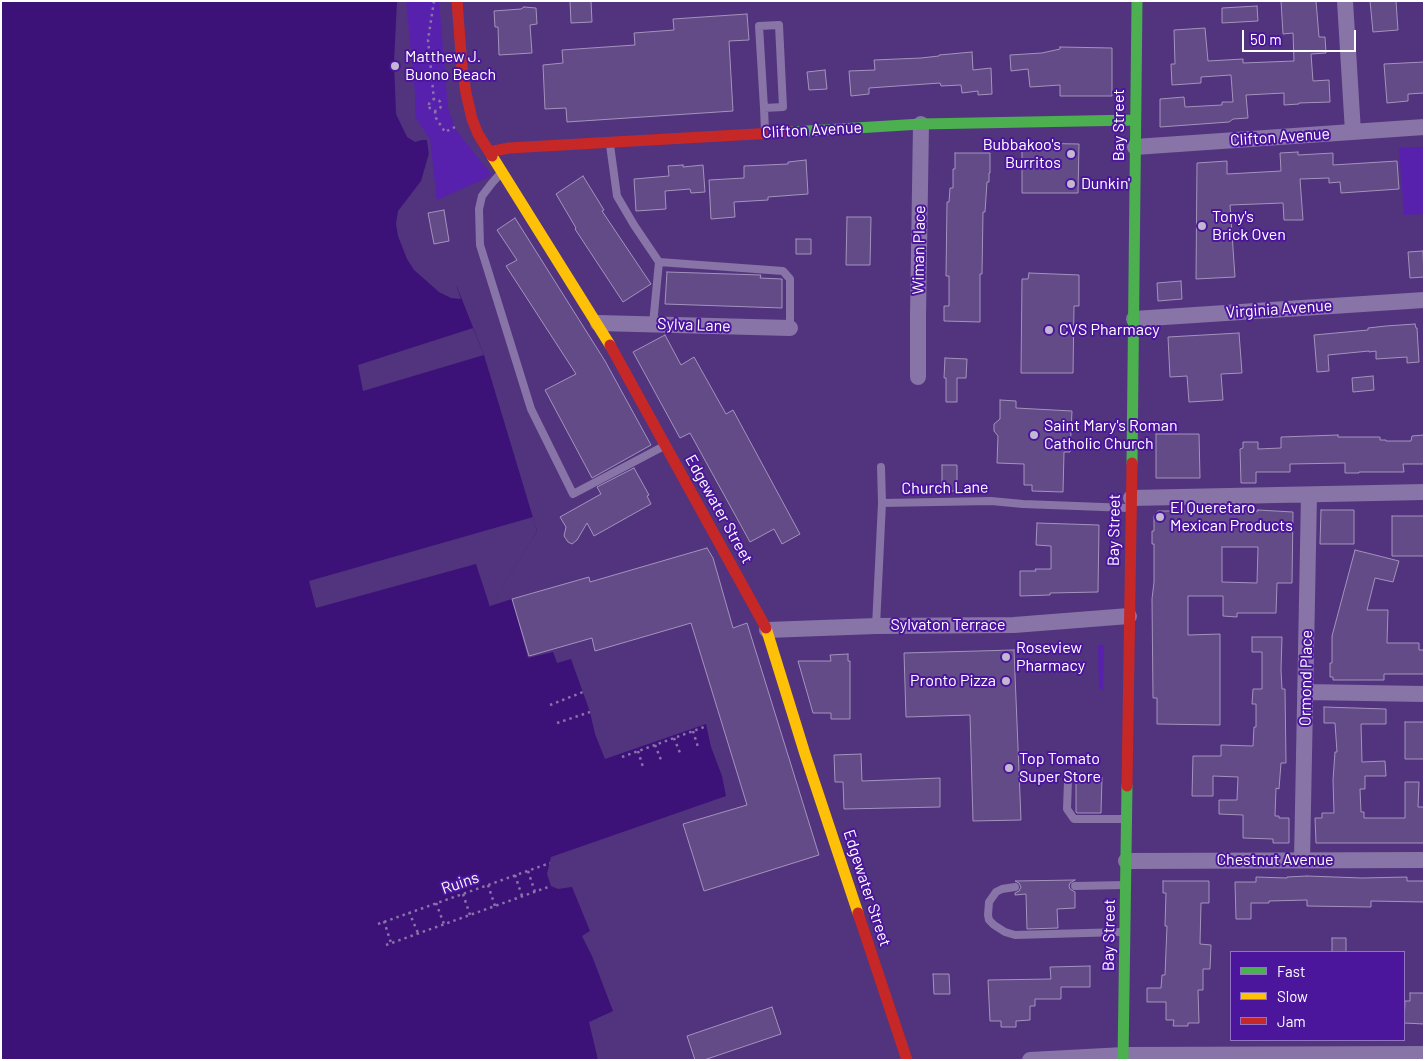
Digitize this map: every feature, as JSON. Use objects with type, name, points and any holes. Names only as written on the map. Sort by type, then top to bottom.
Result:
[{"type":"street","name":"Edgewater Street","points":[[457,1],[462,68],[472,119],[478,134],[598,323],[767,630],[805,754],[906,1060]]},
{"type":"street","name":"Bay Street","points":[[1124,1058],[1137,1]]},
{"type":"street","points":[[1345,1],[1353,132]]},
{"type":"street","name":"Clifton Avenue","points":[[489,152],[509,148],[921,124],[1135,120]]},
{"type":"street","name":"Wiman Place","points":[[918,376],[921,124]]},
{"type":"street","name":"Clifton Avenue","points":[[1135,147],[1424,127]]},
{"type":"street","name":"Virginia Avenue","points":[[1134,319],[1424,300]]},
{"type":"street","name":"Sylva Lane","points":[[598,323],[790,328]]},
{"type":"street","points":[[1131,503],[1424,492]]},
{"type":"street","name":"Ormond Place","points":[[1302,860],[1309,495]]},
{"type":"street","name":"Sylvaton Terrace","points":[[767,630],[876,626],[1014,625],[1129,616]]},
{"type":"street","points":[[1305,692],[1424,694]]},
{"type":"street","name":"Chestnut Avenue","points":[[1126,861],[1424,860]]},
{"type":"street","points":[[1030,1060],[1424,1054]]},
{"type":"lane","points":[[764,108],[783,107],[778,25],[759,26],[765,133]]},
{"type":"lane","points":[[610,142],[617,196],[659,262],[653,324]]},
{"type":"lane","points":[[502,172],[482,196],[478,209],[480,245],[531,409],[573,494],[666,445]]},
{"type":"lane","points":[[659,262],[783,271],[790,279],[790,328]]},
{"type":"lane","points":[[881,467],[882,503]]},
{"type":"lane","name":"Church Lane","points":[[876,626],[882,503],[991,501],[1023,504],[1131,503]]},
{"type":"lane","points":[[1068,781],[1067,809],[1074,819],[1126,819]]},
{"type":"lane","points":[[1075,886],[1126,885]]},
{"type":"lane","points":[[1015,887],[996,892],[988,902],[989,920],[1005,932],[1015,935],[1125,932]]},
{"type":"path","points":[[434,1],[428,40],[434,100]]},
{"type":"path","points":[[434,100],[439,101],[441,104],[440,109],[435,111]]},
{"type":"path","points":[[434,100],[430,102],[429,106],[431,110],[435,111]]},
{"type":"path","points":[[435,111],[436,118],[445,132],[455,127]]},
{"type":"path","points":[[550,705],[583,692]]},
{"type":"path","points":[[557,723],[590,712]]},
{"type":"path","points":[[622,756],[707,726]]},
{"type":"path","points":[[692,732],[698,746]]},
{"type":"path","points":[[674,738],[680,753]]},
{"type":"path","points":[[655,745],[661,760]]},
{"type":"path","points":[[638,751],[643,767]]},
{"type":"path","name":"Ruins","points":[[378,924],[550,863]]},
{"type":"path","points":[[528,871],[536,892]]},
{"type":"path","points":[[515,875],[522,896]]},
{"type":"path","points":[[488,885],[495,906]]},
{"type":"path","name":"Ruins","points":[[386,945],[551,886]]},
{"type":"path","points":[[462,894],[470,915]]},
{"type":"path","points":[[436,903],[444,924]]},
{"type":"path","points":[[410,912],[418,934]]},
{"type":"path","points":[[384,922],[391,943]]},
{"type":"shaded area","points":[[1,1],[404,1],[413,118],[427,140],[434,193],[409,209],[410,224],[419,243],[457,287],[484,355],[537,531],[490,606],[512,599],[528,658],[553,652],[557,663],[571,659],[605,759],[706,724],[726,796],[551,857],[547,874],[551,886],[558,889],[572,887],[590,931],[582,936],[592,956],[613,1011],[598,1018],[612,1060],[1,1060]]},
{"type":"shaded area","points":[[404,1],[439,1],[448,108],[456,130],[491,174],[489,177],[437,200],[413,118]]},
{"type":"shaded area","points":[[1424,147],[1424,214],[1404,215],[1399,148]]},
{"type":"shaded area","points":[[1098,645],[1104,645],[1103,690],[1099,686]]},
{"type":"pier","points":[[397,1],[406,1],[415,94],[415,117],[430,139],[436,193],[412,210],[413,223],[421,242],[440,267],[455,282],[461,299],[451,298],[439,292],[414,270],[407,259],[398,236],[396,224],[398,211],[421,181],[429,153],[427,140],[415,142],[407,137],[396,114],[394,62]]},
{"type":"pier","points":[[473,328],[484,355],[363,391],[358,365]]},
{"type":"pier","points":[[533,517],[537,531],[490,607],[476,564],[316,608],[309,581]]},
{"type":"pier","points":[[607,1014],[607,1016],[601,1019],[615,1060],[598,1060],[589,1022]]},
{"type":"building","points":[[570,1],[591,1],[592,22],[571,23]]},
{"type":"building","points":[[1281,1],[1316,1],[1319,37],[1325,37],[1326,53],[1311,54],[1313,81],[1329,80],[1330,102],[1284,105],[1284,93],[1246,95],[1248,118],[1233,119],[1229,122],[1160,127],[1160,99],[1184,97],[1185,107],[1222,105],[1222,102],[1233,102],[1231,75],[1201,77],[1201,83],[1172,85],[1171,64],[1175,64],[1174,30],[1205,28],[1208,61],[1243,59],[1243,63],[1294,61],[1293,33],[1283,34]]},
{"type":"building","points":[[1370,1],[1396,1],[1398,30],[1373,32]]},
{"type":"building","points":[[1257,6],[1258,21],[1222,23],[1222,8]]},
{"type":"building","points":[[524,7],[536,8],[537,24],[530,25],[532,53],[499,55],[498,27],[495,27],[494,11],[521,9]]},
{"type":"building","points":[[747,14],[749,40],[729,41],[733,111],[567,122],[566,108],[545,109],[543,65],[563,63],[562,50],[635,45],[634,33],[674,30],[673,19]]},
{"type":"building","points":[[1060,47],[1112,48],[1112,96],[1060,96],[1060,85],[1030,87],[1028,69],[1011,71],[1010,55],[1042,53],[1060,49]]},
{"type":"building","points":[[972,52],[973,70],[991,68],[992,94],[978,95],[978,91],[962,93],[961,85],[941,86],[940,83],[869,88],[869,94],[851,96],[849,71],[875,70],[874,60],[921,58]]},
{"type":"building","points":[[1424,62],[1424,93],[1408,94],[1408,101],[1387,103],[1384,64]]},
{"type":"building","points":[[825,70],[827,89],[809,90],[807,72]]},
{"type":"building","points":[[1022,143],[1079,144],[1078,193],[1022,193]]},
{"type":"building","points":[[1298,152],[1298,155],[1333,153],[1333,165],[1397,161],[1399,189],[1341,193],[1340,182],[1329,183],[1329,178],[1300,179],[1303,220],[1284,220],[1283,203],[1230,205],[1235,277],[1196,279],[1197,163],[1227,161],[1227,174],[1281,171],[1280,153]]},
{"type":"building","points":[[955,153],[990,153],[989,182],[987,182],[985,212],[983,212],[980,322],[944,321],[944,306],[949,306],[949,276],[946,276],[947,202],[949,202],[950,188],[953,188]]},
{"type":"building","points":[[806,160],[808,194],[768,197],[768,200],[734,202],[735,217],[711,219],[709,180],[744,178],[744,166],[788,164],[788,162]]},
{"type":"building","points":[[683,165],[683,167],[703,165],[705,192],[691,193],[690,189],[665,191],[666,209],[636,211],[634,179],[669,176],[668,166]]},
{"type":"building","points":[[583,176],[604,210],[602,211],[651,284],[623,302],[575,229],[556,194]]},
{"type":"building","points":[[444,210],[449,241],[434,244],[428,213]]},
{"type":"building","points":[[847,217],[871,217],[870,265],[846,265]]},
{"type":"building","points":[[515,218],[605,361],[651,445],[592,478],[545,390],[576,374],[506,266],[517,260],[497,230]]},
{"type":"building","points":[[796,239],[811,239],[811,254],[796,254]]},
{"type":"building","points":[[1423,251],[1424,277],[1410,278],[1408,252]]},
{"type":"building","points":[[667,272],[761,275],[760,278],[782,279],[782,308],[665,304]]},
{"type":"building","points":[[1029,273],[1079,275],[1079,306],[1074,306],[1073,373],[1021,373],[1022,279],[1028,279]]},
{"type":"building","points":[[1181,281],[1182,299],[1158,301],[1157,283]]},
{"type":"building","points":[[1415,324],[1417,328],[1419,362],[1407,363],[1407,357],[1376,359],[1376,351],[1328,355],[1329,371],[1317,372],[1314,335]]},
{"type":"building","points":[[1239,333],[1242,373],[1221,374],[1223,400],[1189,402],[1187,376],[1170,377],[1168,337]]},
{"type":"building","points":[[665,335],[681,365],[694,357],[726,414],[733,410],[800,534],[782,544],[774,529],[750,542],[690,433],[680,438],[633,352]]},
{"type":"building","points":[[945,358],[967,359],[966,378],[957,378],[957,402],[946,402]]},
{"type":"building","points":[[1373,376],[1374,390],[1353,392],[1352,378]]},
{"type":"building","name":"Saint Mary's Roman Catholic Church","points":[[1000,400],[1016,401],[1016,408],[1072,411],[1070,452],[1064,452],[1063,492],[1032,491],[1032,485],[1024,485],[1024,464],[997,463],[998,436],[994,431],[994,424],[1000,419]]},
{"type":"building","points":[[1156,434],[1199,434],[1200,478],[1156,478]]},
{"type":"building","points":[[1338,435],[1338,437],[1380,437],[1380,440],[1386,441],[1411,441],[1412,436],[1424,435],[1424,464],[1403,464],[1404,472],[1345,473],[1345,463],[1290,464],[1290,472],[1256,472],[1256,483],[1241,483],[1240,449],[1243,448],[1243,442],[1258,442],[1258,449],[1281,448],[1281,437]]},
{"type":"building","points":[[942,465],[957,465],[957,491],[942,491]]},
{"type":"building","points":[[634,468],[649,495],[647,496],[651,504],[594,536],[587,523],[577,540],[572,544],[568,542],[564,536],[566,527],[560,517],[601,494],[597,487]]},
{"type":"building","points":[[1321,510],[1354,510],[1354,544],[1320,544]]},
{"type":"building","points":[[1158,511],[1293,512],[1292,583],[1277,583],[1276,613],[1237,613],[1237,617],[1223,616],[1223,596],[1188,596],[1188,635],[1220,634],[1220,725],[1157,724],[1157,698],[1153,698],[1152,599],[1154,544],[1152,544],[1152,531],[1154,531],[1154,516]],"holes":[[[1222,547],[1258,547],[1257,583],[1222,582]]]},
{"type":"building","points":[[1392,516],[1424,516],[1424,556],[1392,556]]},
{"type":"building","points":[[1037,523],[1099,525],[1098,592],[1020,596],[1020,571],[1051,569],[1051,546],[1036,545]]},
{"type":"building","points":[[707,548],[713,558],[733,628],[747,623],[819,855],[704,891],[683,824],[747,805],[691,623],[595,651],[592,638],[529,656],[512,599],[589,577],[590,582]]},
{"type":"building","points":[[1355,550],[1399,561],[1393,582],[1375,578],[1367,610],[1388,610],[1387,643],[1419,643],[1419,650],[1424,650],[1424,674],[1384,674],[1384,680],[1333,680],[1333,677],[1330,677],[1332,636]]},
{"type":"building","points":[[1252,637],[1282,637],[1281,670],[1282,689],[1285,689],[1286,763],[1281,763],[1279,789],[1276,788],[1275,816],[1289,818],[1289,843],[1273,843],[1273,839],[1243,838],[1243,815],[1219,814],[1219,800],[1237,800],[1238,777],[1213,776],[1213,796],[1192,796],[1193,756],[1221,756],[1221,745],[1253,746],[1254,727],[1256,727],[1256,704],[1252,704],[1253,689],[1262,689],[1262,652],[1252,652]]},
{"type":"building","points":[[1014,650],[1021,820],[973,821],[970,715],[906,717],[904,653]]},
{"type":"building","points":[[848,654],[848,661],[850,661],[850,719],[831,719],[831,713],[813,713],[798,661],[831,661],[830,655]]},
{"type":"building","points":[[1324,707],[1386,709],[1386,724],[1361,724],[1362,762],[1385,761],[1386,776],[1365,776],[1365,789],[1360,789],[1361,812],[1364,812],[1364,818],[1405,818],[1405,782],[1419,782],[1418,807],[1424,807],[1424,843],[1316,843],[1315,818],[1322,818],[1322,813],[1334,813],[1333,780],[1335,752],[1337,752],[1335,723],[1324,723]]},
{"type":"building","points":[[1405,722],[1424,722],[1424,759],[1405,759]]},
{"type":"building","points":[[861,754],[862,781],[940,778],[940,807],[844,809],[843,782],[835,782],[834,755]]},
{"type":"building","points":[[1081,776],[1102,777],[1101,813],[1076,812],[1076,780]]},
{"type":"building","points":[[1307,876],[1407,877],[1407,881],[1424,881],[1424,902],[1371,901],[1371,907],[1307,906],[1307,900],[1269,901],[1269,903],[1251,903],[1251,919],[1236,919],[1235,882],[1256,882],[1256,877],[1287,878]]},
{"type":"building","points":[[1075,880],[1069,886],[1075,892],[1075,908],[1057,909],[1058,928],[1027,929],[1026,894],[1015,895],[1021,887],[1015,881]]},
{"type":"building","points":[[1163,881],[1209,881],[1209,903],[1201,903],[1200,944],[1211,945],[1210,969],[1203,969],[1203,990],[1198,990],[1199,1023],[1188,1023],[1188,1026],[1173,1026],[1174,1020],[1166,1020],[1166,1002],[1147,1002],[1147,988],[1161,988],[1162,975],[1165,975],[1167,926],[1165,926],[1166,893],[1163,893]]},
{"type":"building","points":[[1332,938],[1346,938],[1346,951],[1332,951]]},
{"type":"building","points":[[1090,966],[1090,987],[1061,987],[1061,999],[1035,999],[1035,1006],[1030,1006],[1030,1020],[1016,1021],[1016,1027],[1001,1027],[1001,1021],[990,1021],[988,980],[1051,979],[1050,967]]},
{"type":"building","points":[[933,974],[949,974],[950,994],[934,994]]},
{"type":"building","points":[[1410,993],[1424,993],[1424,1024],[1405,1023],[1405,1001],[1410,1001]]},
{"type":"building","points":[[772,1007],[781,1034],[704,1060],[695,1060],[687,1036]]},
{"type":"traffic: fast","points":[[1132,463],[1137,1]]},
{"type":"traffic: fast","points":[[791,132],[921,124],[1135,120]]},
{"type":"traffic: fast","points":[[1123,1060],[1127,786]]},
{"type":"traffic: slow","points":[[492,156],[610,345]]},
{"type":"traffic: slow","points":[[766,628],[805,754],[858,913]]},
{"type":"traffic: jam","points":[[457,1],[466,93],[472,119],[478,134],[492,156]]},
{"type":"traffic: jam","points":[[489,152],[509,148],[791,132]]},
{"type":"traffic: jam","points":[[610,345],[766,628]]},
{"type":"traffic: jam","points":[[1127,786],[1132,463]]},
{"type":"traffic: jam","points":[[858,913],[907,1060]]},
{"type":"place","name":"Matthew J. Buono Beach","points":[[395,66]]},
{"type":"place","name":"Bubbakoo's Burritos","points":[[1071,154]]},
{"type":"place","name":"Dunkin'","points":[[1071,184]]},
{"type":"place","name":"Tony's Brick Oven","points":[[1202,226]]},
{"type":"place","name":"CVS Pharmacy","points":[[1049,330]]},
{"type":"place","name":"Saint Mary's Roman Catholic Church","points":[[1034,435]]},
{"type":"place","name":"El Queretaro Mexican Products","points":[[1160,517]]},
{"type":"place","name":"Roseview Pharmacy","points":[[1006,657]]},
{"type":"place","name":"Pronto Pizza","points":[[1006,681]]},
{"type":"place","name":"Top Tomato Super Store","points":[[1009,768]]}]
